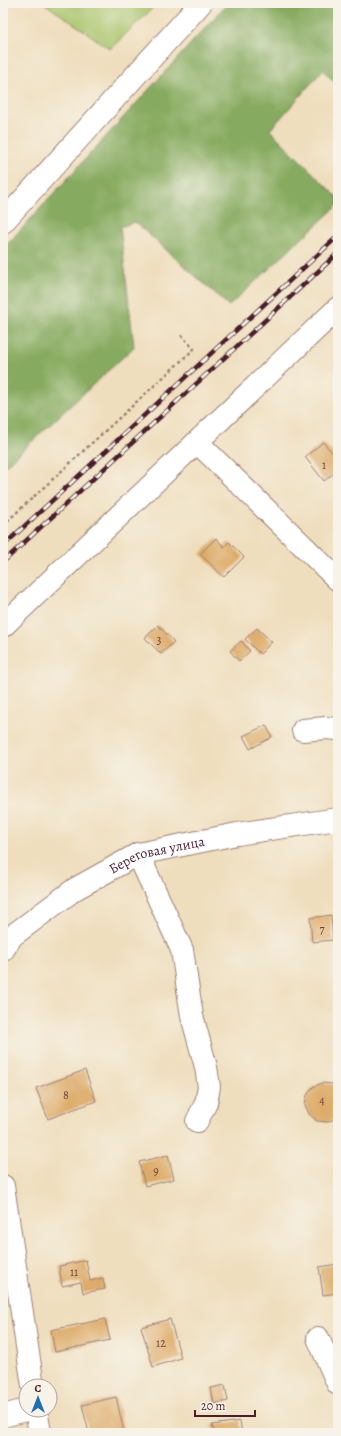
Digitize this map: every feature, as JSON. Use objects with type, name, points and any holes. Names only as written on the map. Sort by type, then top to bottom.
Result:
[{"type":"street","points":[[3,222],[201,3]]},
{"type":"street","points":[[3,626],[338,308]]},
{"type":"street","points":[[197,442],[338,580]]},
{"type":"street","points":[[303,730],[326,728],[338,729]]},
{"type":"street","name":"Береговая улица","points":[[3,950],[12,936],[75,889],[138,854],[237,834],[338,819]]},
{"type":"street","points":[[138,854],[182,950],[192,1016],[206,1066],[209,1087],[206,1103],[197,1121]]},
{"type":"street","points":[[3,1186],[32,1378]]},
{"type":"street","points":[[318,1338],[338,1384]]},
{"type":"street","points":[[3,1416],[18,1412]]},
{"type":"street","points":[[37,1418],[40,1433]]},
{"type":"path","points":[[3,525],[194,349],[181,335]]},
{"type":"green space","points":[[44,3],[158,3],[110,49]]},
{"type":"green space","points":[[228,3],[338,3],[338,86],[323,70],[270,130],[338,198],[338,205],[229,306],[135,222],[120,227],[134,347],[3,468],[3,249]]},
{"type":"building","points":[[323,442],[338,459],[338,470],[324,481],[305,457]]},
{"type":"building","points":[[216,538],[224,547],[229,542],[244,557],[224,577],[200,554]]},
{"type":"building","points":[[158,625],[174,642],[161,654],[145,638]]},
{"type":"building","points":[[257,628],[272,642],[260,654],[245,639]]},
{"type":"building","points":[[241,641],[250,651],[239,661],[230,651]]},
{"type":"building","points":[[266,725],[272,737],[250,749],[243,736]]},
{"type":"building","points":[[331,915],[333,940],[312,942],[310,918]]},
{"type":"building","points":[[85,1070],[96,1101],[48,1119],[36,1088]]},
{"type":"building","points":[[322,1083],[332,1084],[338,1088],[338,1117],[328,1122],[317,1121],[309,1114],[305,1105],[307,1095],[313,1087]]},
{"type":"building","points":[[168,1155],[174,1179],[145,1186],[139,1162]]},
{"type":"building","points":[[86,1260],[90,1281],[103,1278],[105,1289],[83,1293],[81,1282],[62,1286],[59,1266]]},
{"type":"building","points":[[338,1264],[338,1293],[323,1295],[319,1267]]},
{"type":"building","points":[[105,1319],[110,1340],[55,1352],[51,1330]]},
{"type":"building","points":[[170,1319],[181,1358],[153,1367],[141,1327]]},
{"type":"building","points":[[225,1385],[228,1401],[214,1404],[211,1388]]},
{"type":"building","points":[[116,1397],[124,1432],[89,1433],[82,1405]]},
{"type":"building","points":[[240,1421],[242,1433],[214,1433],[212,1425]]},
{"type":"railway","points":[[3,546],[338,236]]},
{"type":"railway","points":[[3,562],[338,253]]}]
